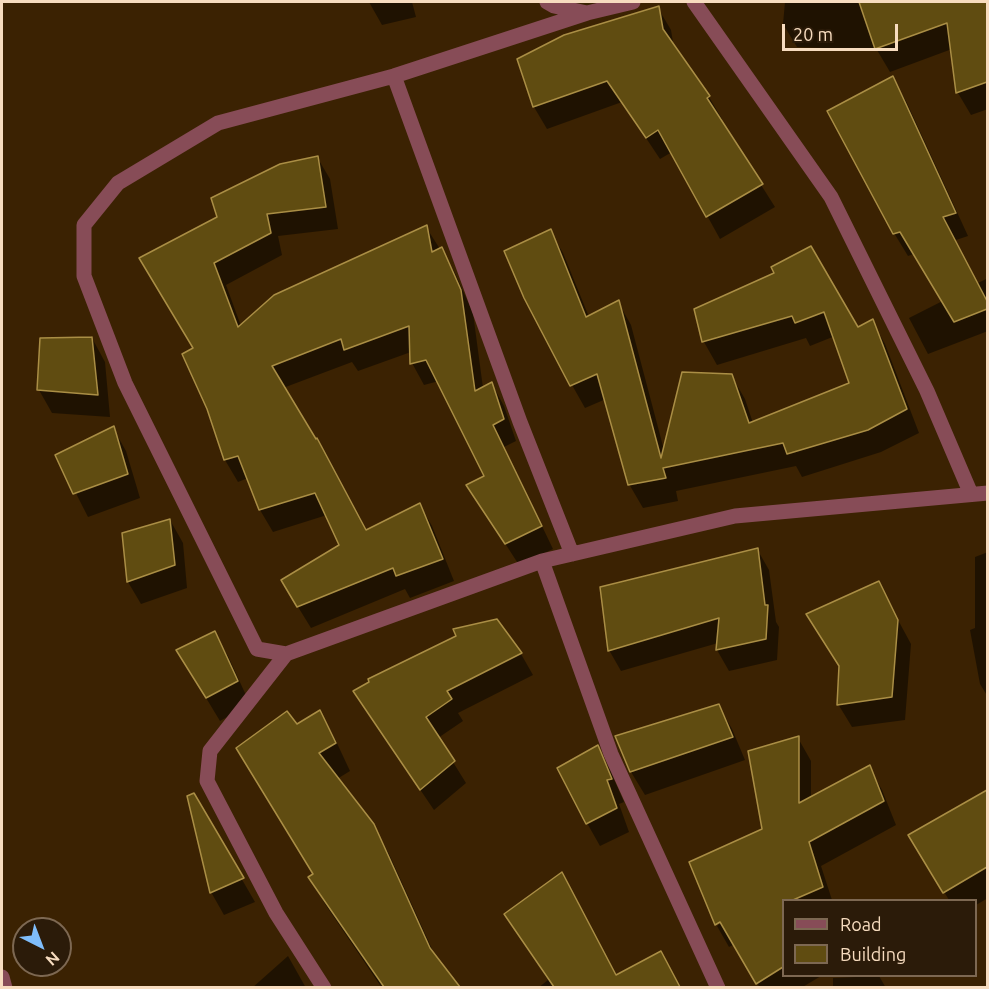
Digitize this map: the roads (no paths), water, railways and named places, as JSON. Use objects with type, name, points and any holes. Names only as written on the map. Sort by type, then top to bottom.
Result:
[{"type":"street","points":[[547,2],[554,6],[587,13]]},
{"type":"street","points":[[633,2],[587,13],[394,76],[219,123],[118,183],[84,225],[84,276],[125,383],[257,649],[286,654],[542,561],[735,516],[987,493]]},
{"type":"street","points":[[693,2],[831,197],[927,391],[971,494]]},
{"type":"street","points":[[394,76],[520,422],[572,554]]},
{"type":"street","points":[[542,561],[611,754],[718,987]]},
{"type":"street","points":[[286,654],[210,751],[207,781],[276,913],[324,987]]},
{"type":"street","points":[[2,977],[5,987]]}]
